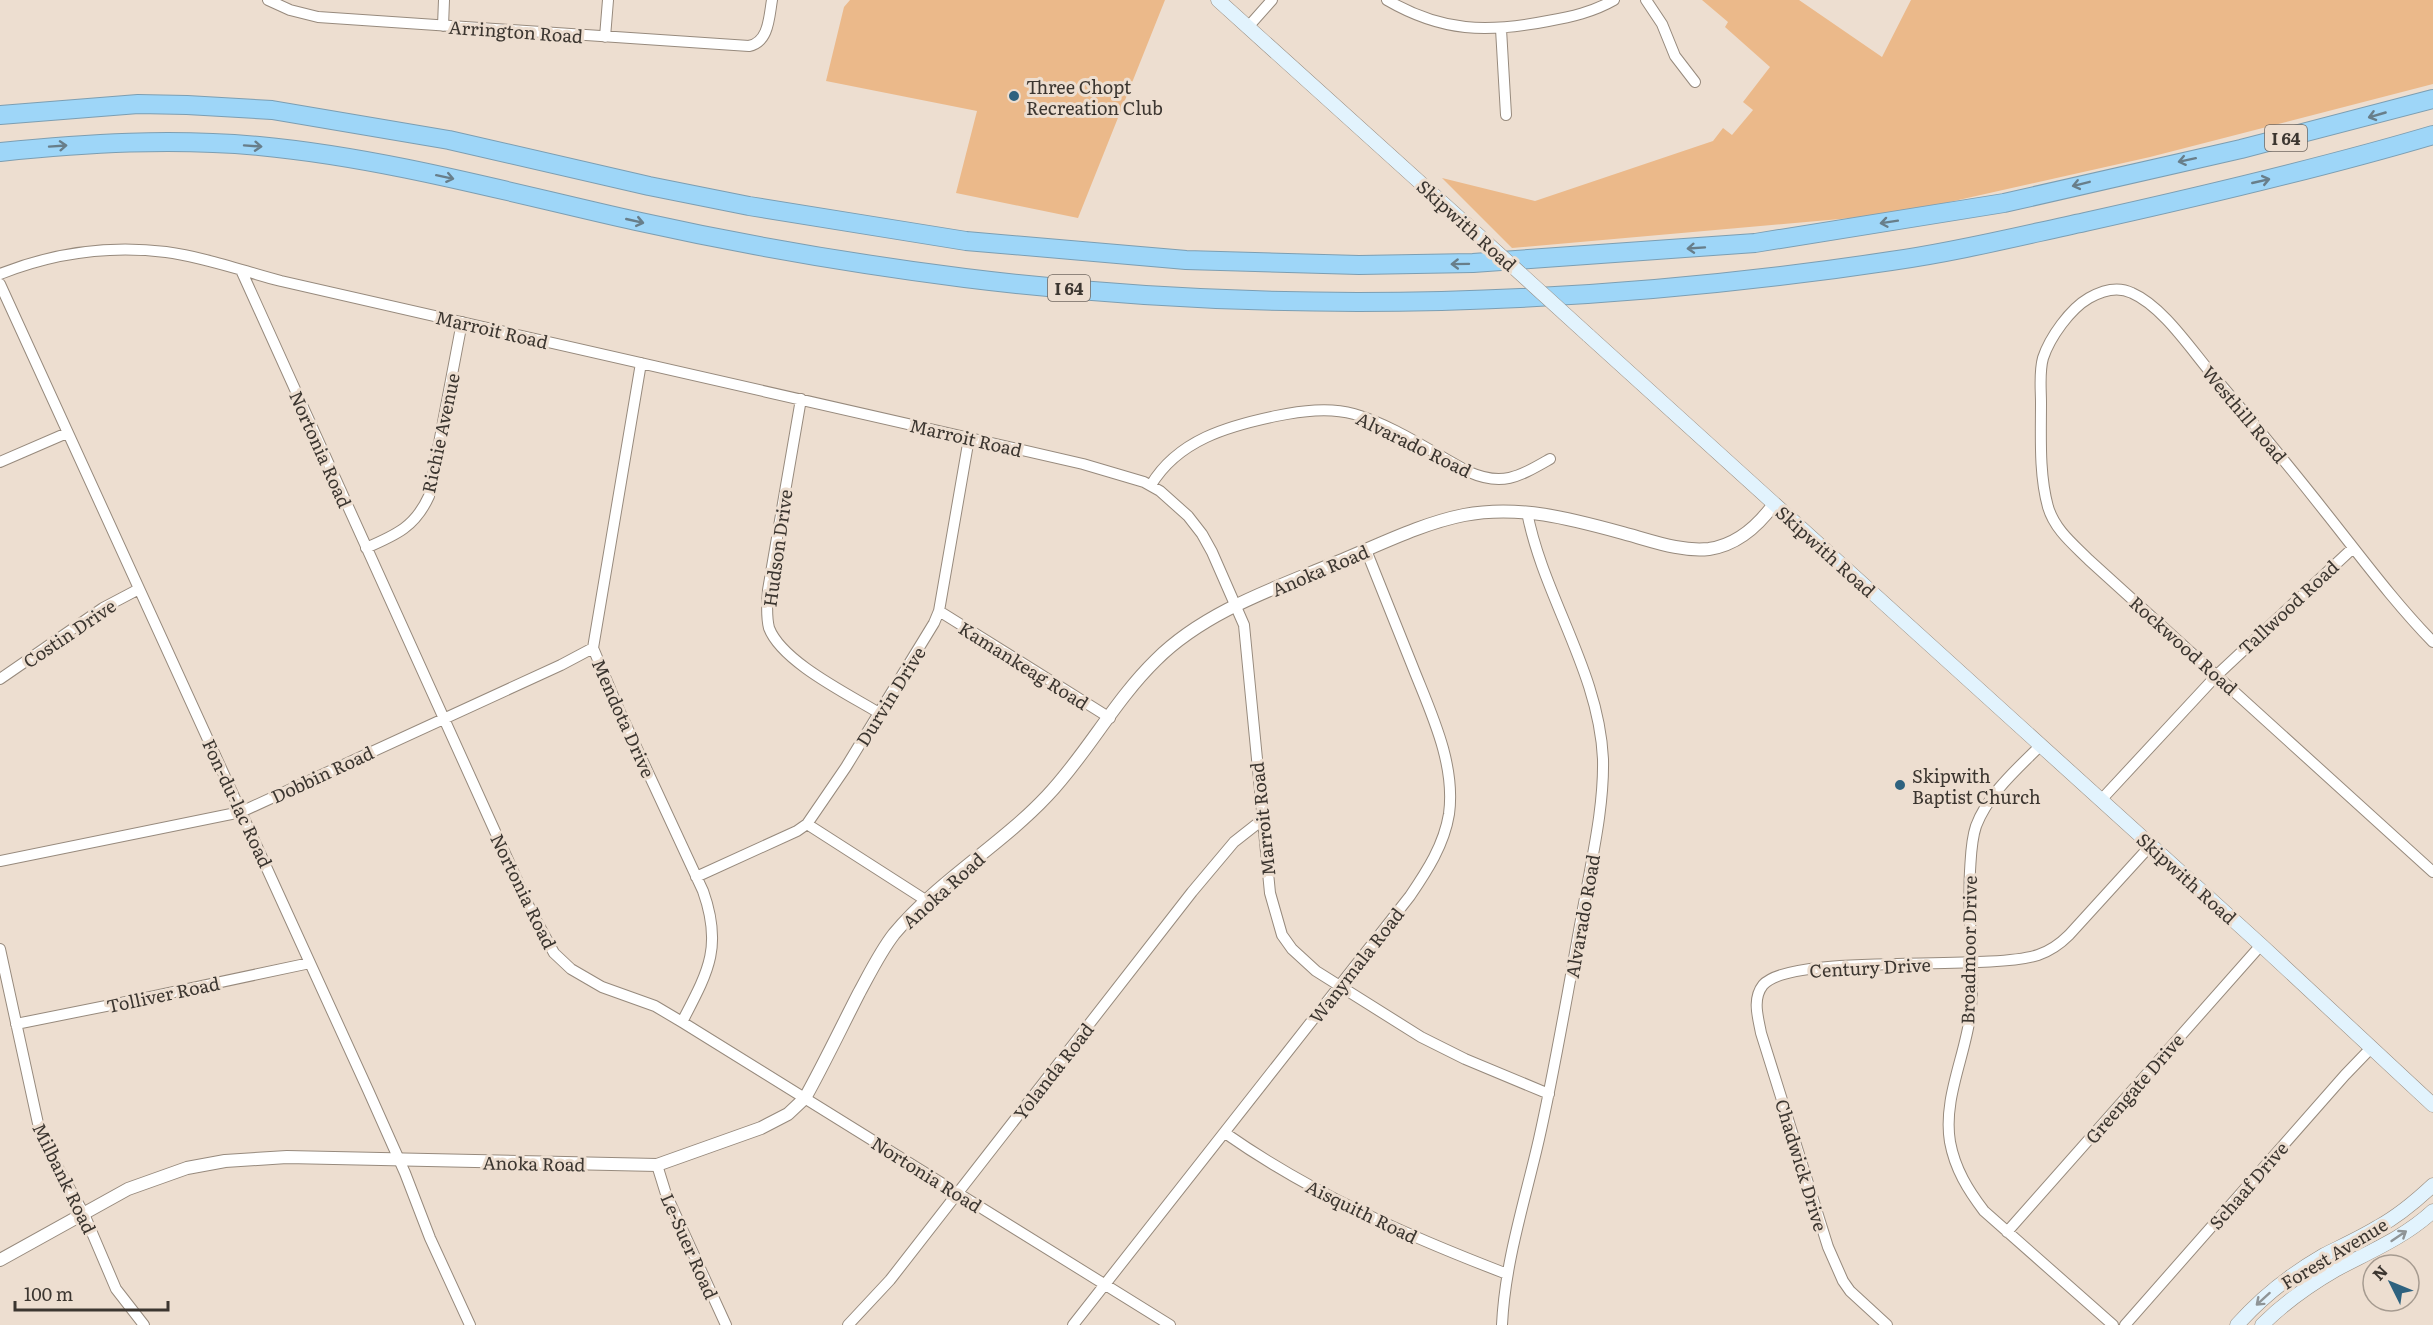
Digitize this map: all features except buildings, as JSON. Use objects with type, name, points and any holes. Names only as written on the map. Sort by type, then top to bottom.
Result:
[{"type":"highway","name":"I 64","points":[[0,115],[138,104],[272,110],[448,140],[649,186],[749,206],[966,241],[1186,260],[1359,265],[1473,264],[1777,240],[2004,203],[2253,146],[2433,99]]},
{"type":"highway","name":"I 64","points":[[0,152],[138,141],[185,141],[267,147],[441,176],[742,243],[961,277],[1184,297],[1359,302],[1486,300],[1683,288],[1898,260],[2143,209],[2326,166],[2433,135]]},
{"type":"main road","name":"Skipwith Road","points":[[1218,0],[2261,945],[2433,1105]]},
{"type":"main road","name":"Forest Avenue","points":[[2237,1325],[2260,1301],[2292,1276],[2386,1222],[2433,1185]]},
{"type":"main road","name":"Forest Avenue","points":[[2262,1325],[2282,1307],[2323,1278],[2396,1238],[2433,1210]]},
{"type":"street","name":"Arrington Road","points":[[268,0],[290,10],[318,17],[748,46],[759,42],[763,37],[772,0]]},
{"type":"street","points":[[443,26],[444,0]]},
{"type":"street","points":[[605,37],[608,0]]},
{"type":"street","points":[[1248,27],[1272,0]]},
{"type":"street","points":[[1387,0],[1406,11],[1445,25],[1482,29],[1501,29],[1574,16],[1614,0]]},
{"type":"street","points":[[1646,0],[1662,24],[1675,56],[1695,82]]},
{"type":"street","points":[[1501,29],[1506,115]]},
{"type":"street","name":"Marroit Road","points":[[0,274],[56,256],[130,249],[168,252],[1119,473],[1151,485],[1188,516],[1202,534],[1219,567],[1234,608],[1244,624],[1270,893],[1282,935],[1306,963],[1420,1038],[1549,1094]]},
{"type":"street","name":"Nortonia Road","points":[[241,270],[531,911],[554,953],[587,980],[655,1006],[682,1022],[1170,1325]]},
{"type":"street","name":"Fon-du-lac Road","points":[[0,284],[399,1160],[430,1238],[470,1325]]},
{"type":"street","name":"Westhill Road","points":[[2042,365],[2046,350],[2056,333],[2085,300],[2095,294],[2114,289],[2134,293],[2171,326],[2262,434],[2383,586],[2433,642]]},
{"type":"street","name":"Richie Avenue","points":[[366,548],[406,528],[417,516],[429,496],[462,322]]},
{"type":"street","name":"Mendota Drive","points":[[641,363],[593,648],[696,877],[712,922],[713,947],[705,976],[682,1022]]},
{"type":"street","name":"Rockwood Road","points":[[2042,365],[2043,461],[2047,501],[2055,524],[2065,537],[2433,872]]},
{"type":"street","name":"Hudson Drive","points":[[801,399],[768,590],[768,621],[775,639],[789,656],[879,713]]},
{"type":"street","name":"Alvarado Road","points":[[1151,485],[1170,462],[1214,432],[1283,415],[1326,410],[1344,411],[1373,421],[1469,472],[1485,478],[1511,479],[1550,459]]},
{"type":"street","points":[[0,462],[67,433]]},
{"type":"street","name":"Durvin Drive","points":[[696,877],[797,831],[807,824],[846,767],[934,623],[939,611],[969,438]]},
{"type":"street","name":"Anoka Road","points":[[0,1260],[128,1189],[160,1176],[225,1161],[287,1157],[657,1165],[761,1128],[788,1114],[805,1098],[874,964],[897,931],[927,901],[1034,810],[1085,752],[1131,688],[1159,657],[1191,632],[1234,608],[1366,550],[1464,515],[1508,511],[1554,515],[1653,541],[1695,549],[1710,549],[1737,540],[1751,530],[1774,504]]},
{"type":"street","name":"Alvarado Road","points":[[1502,1325],[1507,1274],[1549,1094],[1593,849],[1601,793],[1603,758],[1595,712],[1581,662],[1531,535],[1527,512]]},
{"type":"street","name":"Tallwood Road","points":[[2101,800],[2217,675],[2353,548]]},
{"type":"street","name":"Wanymala Road","points":[[1073,1325],[1225,1133],[1426,872],[1443,835],[1449,814],[1449,781],[1436,726],[1366,550]]},
{"type":"street","name":"Costin Drive","points":[[0,680],[103,609],[139,589]]},
{"type":"street","name":"Kamankeag Road","points":[[939,611],[1110,718]]},
{"type":"street","name":"Dobbin Road","points":[[0,861],[241,812],[561,665],[593,648]]},
{"type":"street","name":"Broadmoor Drive","points":[[2041,745],[1993,797],[1974,834],[1969,891],[1970,1017],[1951,1098],[1950,1141],[1954,1160],[1968,1190],[1984,1211],[2113,1325]]},
{"type":"street","name":"Yolanda Road","points":[[848,1325],[890,1280],[1192,892],[1234,842],[1262,820]]},
{"type":"street","points":[[807,824],[927,901]]},
{"type":"street","name":"Century Drive","points":[[1762,986],[1775,976],[1824,968],[1970,962],[2030,958],[2041,955],[2059,944],[2151,845]]},
{"type":"street","name":"Greengate Drive","points":[[2007,1232],[2261,945]]},
{"type":"street","name":"Milbank Road","points":[[0,950],[39,1128],[54,1161],[84,1214],[116,1289],[144,1325]]},
{"type":"street","name":"Tolliver Road","points":[[16,1024],[310,963]]},
{"type":"street","name":"Chadwick Drive","points":[[1762,986],[1757,998],[1756,1009],[1761,1033],[1826,1240],[1847,1286],[1887,1325]]},
{"type":"street","name":"Schaaf Drive","points":[[2125,1325],[2372,1047]]},
{"type":"street","name":"Aisquith Road","points":[[1225,1133],[1302,1182],[1357,1212],[1507,1274]]},
{"type":"street","name":"Le-Suer Road","points":[[657,1165],[666,1194],[726,1325]]},
{"type":"shaded area","name":"Three Chopt Recreation Club","points":[[850,0],[1165,0],[1078,218],[956,193],[977,111],[826,81],[844,7]]},
{"type":"shaded area","points":[[1702,0],[1799,0],[1882,57],[1911,0],[2433,0],[2433,84],[2150,157],[1896,214],[1512,248],[1442,178],[1535,201],[1713,141],[1723,128],[1732,135],[1753,110],[1743,102],[1770,67],[1725,27],[1728,22]]},
{"type":"place","name":"Three Chopt Recreation Club","points":[[1014,96]]},
{"type":"place","name":"Skipwith Baptist Church","points":[[1900,785]]}]
